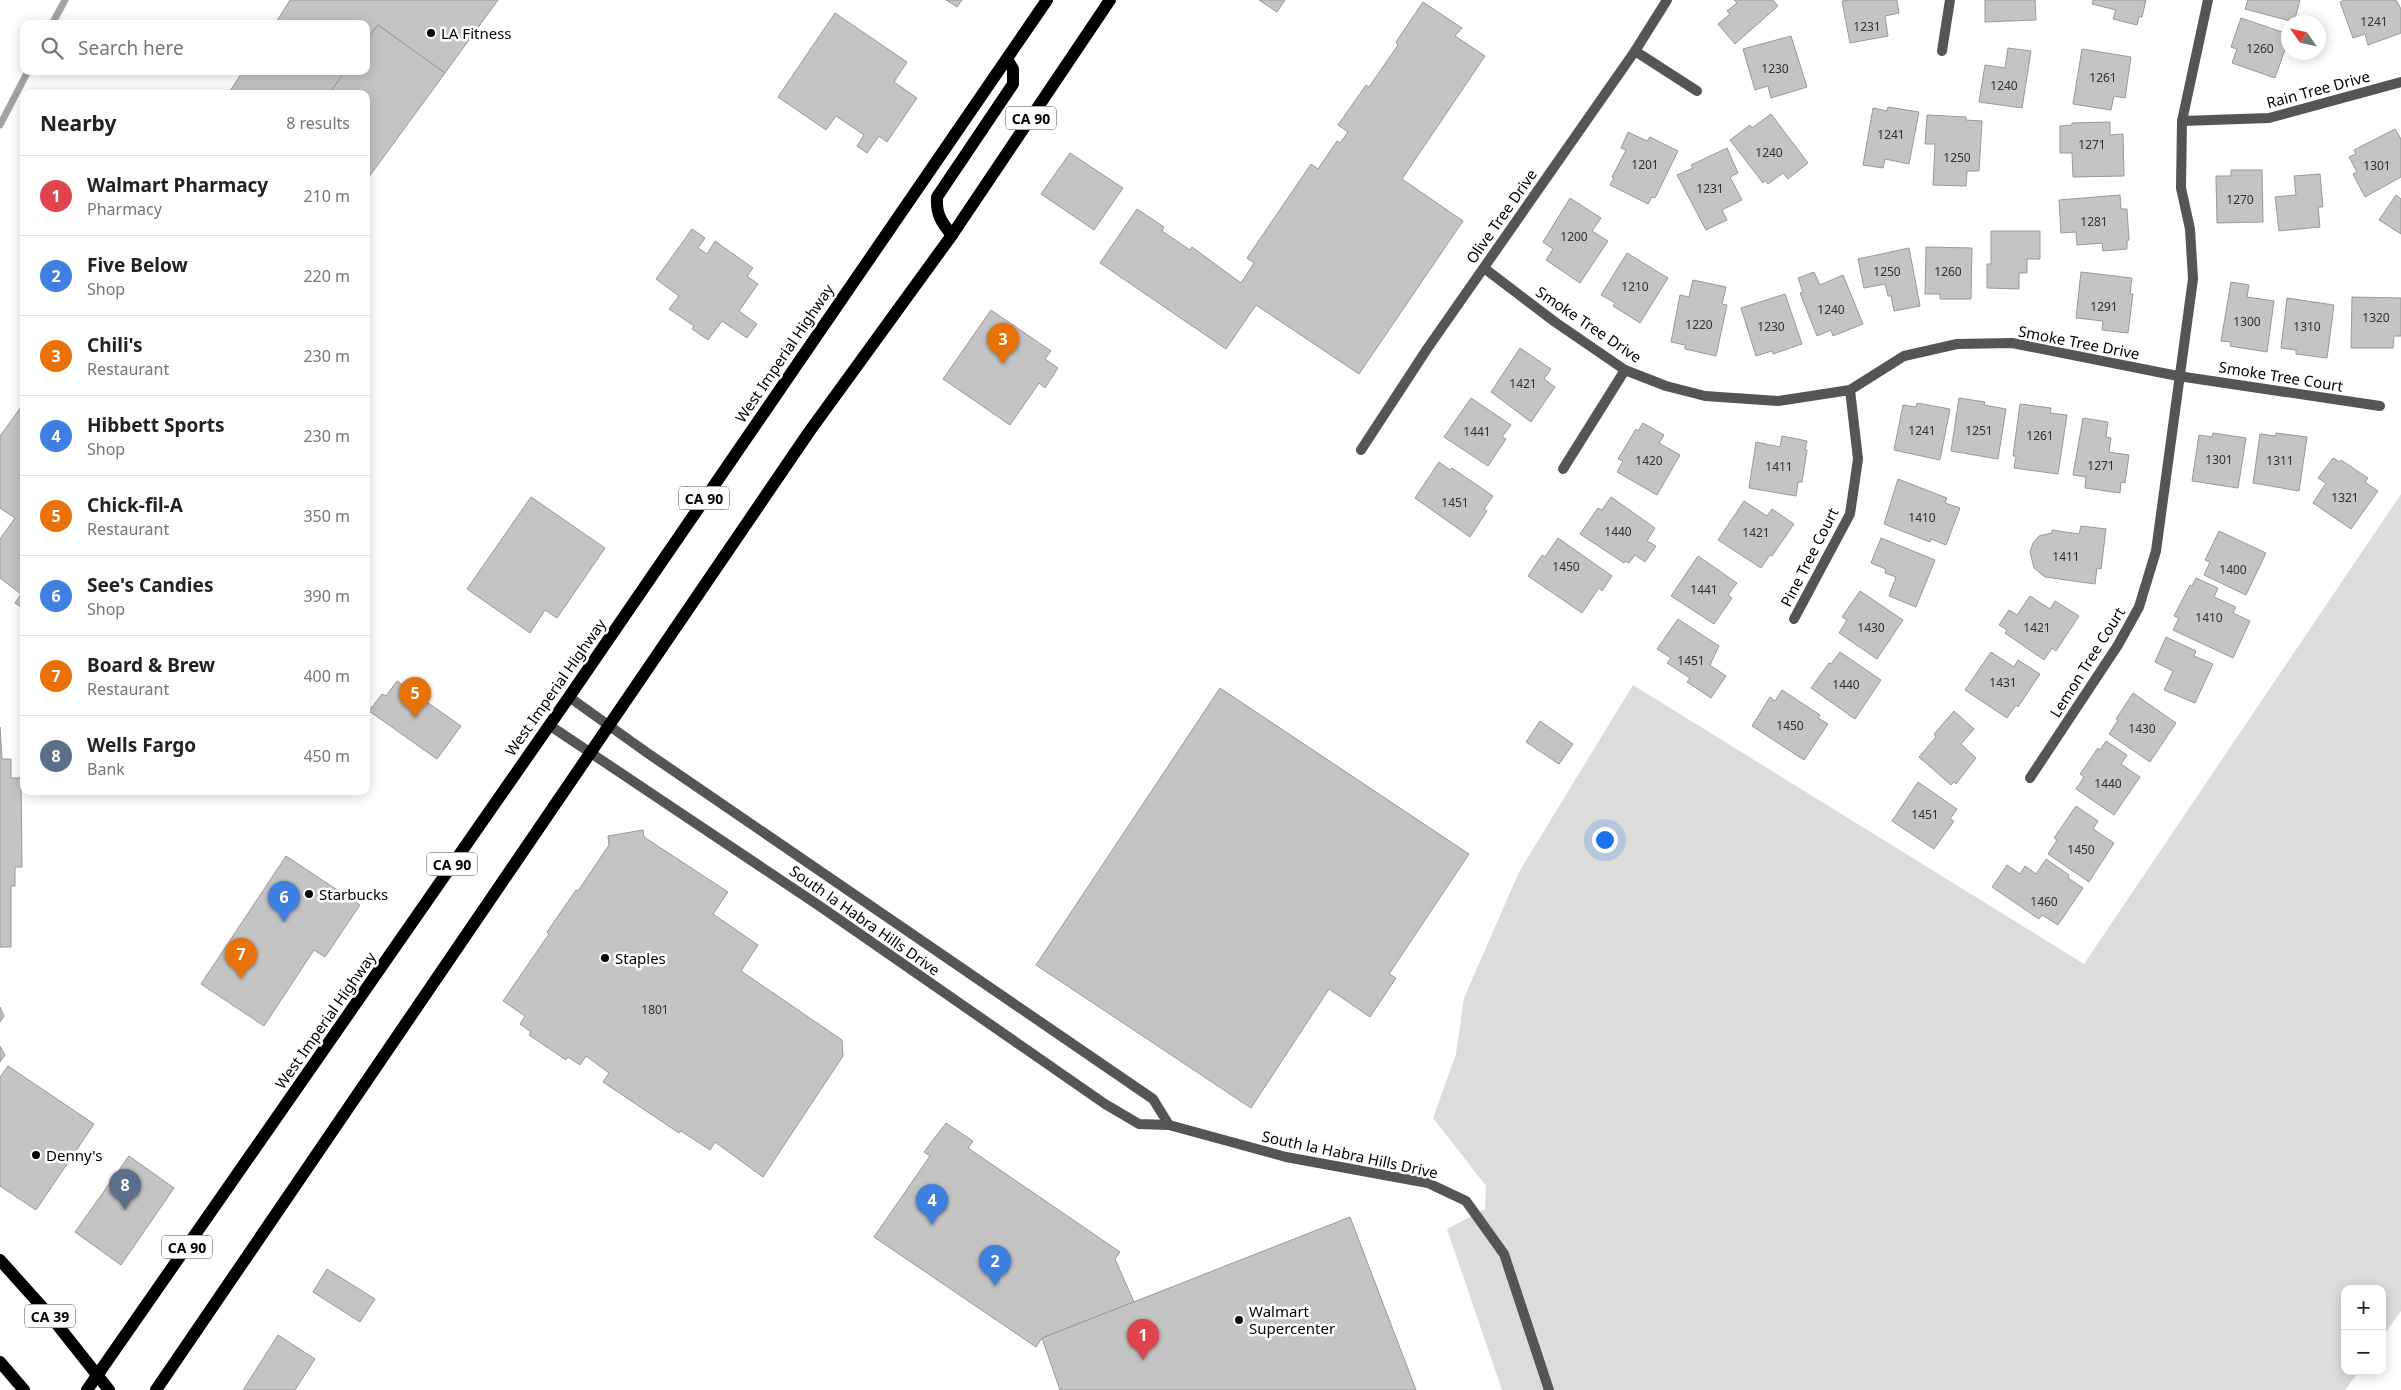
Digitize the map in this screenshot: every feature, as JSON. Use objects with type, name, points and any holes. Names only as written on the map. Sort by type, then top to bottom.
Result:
[{"type":"main road","name":"West Imperial Highway","points":[[87,1390],[549,725],[1047,0]]},
{"type":"main road","name":"CA 90","points":[[156,1390],[810,432],[952,236],[1110,0]]},
{"type":"main road","points":[[952,236],[940,222],[936,210],[937,197],[1013,84],[1015,76],[1007,59]]},
{"type":"main road","name":"CA 39","points":[[0,1260],[52,1318],[109,1390]]},
{"type":"main road","points":[[0,1362],[24,1390]]},
{"type":"street","name":"Olive Tree Drive","points":[[1361,450],[1667,0]]},
{"type":"street","points":[[1942,51],[1950,0]]},
{"type":"street","name":"Lemon Tree Court","points":[[2030,778],[2118,645],[2140,607],[2156,550],[2178,376],[2193,278],[2190,229],[2181,188],[2182,120],[2208,0]]},
{"type":"street","points":[[1634,51],[1696,91]]},
{"type":"street","name":"Rain Tree Drive","points":[[2182,120],[2269,118],[2401,82]]},
{"type":"street","name":"Smoke Tree Drive","points":[[1484,268],[1555,322],[1625,370],[1666,386],[1705,396],[1778,401],[1850,390],[1904,356],[1957,344],[2012,343],[2178,376]]},
{"type":"street","points":[[1563,469],[1625,370]]},
{"type":"street","name":"Smoke Tree Court","points":[[2178,376],[2380,406]]},
{"type":"street","name":"Pine Tree Court","points":[[1794,619],[1850,514],[1858,459],[1850,390]]},
{"type":"street","name":"South la Habra Hills Drive","points":[[568,697],[1153,1099],[1169,1125]]},
{"type":"street","name":"South la Habra Hills Drive","points":[[549,725],[821,907],[1105,1104],[1139,1124],[1169,1125],[1286,1157],[1428,1183],[1466,1201],[1504,1254],[1549,1390]]},
{"type":"shaded area","points":[[2401,494],[2401,1311],[2386,1332],[2386,1285],[2341,1285],[2341,1375],[2356,1375],[2345,1390],[1502,1390],[1447,1229],[1485,1209],[1486,1186],[1433,1118],[1456,1054],[1464,998],[1519,872],[1633,685],[2084,964]]},
{"type":"building","name":"LA Fitness","points":[[290,0],[498,0],[445,73],[378,25],[370,36],[370,20],[278,20]]},
{"type":"building","points":[[946,0],[962,0],[957,7]]},
{"type":"building","points":[[1259,0],[1285,0],[1277,12]]},
{"type":"building","points":[[1734,0],[1773,0],[1778,6],[1735,44],[1718,24],[1730,14],[1727,11],[1737,3]]},
{"type":"building","points":[[1897,0],[1899,13],[1885,16],[1888,36],[1850,43],[1842,1]]},
{"type":"building","points":[[1985,0],[2035,0],[2036,20],[1985,22]]},
{"type":"building","points":[[2093,0],[2146,0],[2142,17],[2139,17],[2137,25],[2113,19],[2116,10],[2092,4]]},
{"type":"building","points":[[2248,0],[2300,0],[2296,15],[2281,15],[2281,19],[2245,9]]},
{"type":"building","points":[[2345,0],[2396,0],[2401,9],[2401,33],[2368,45],[2365,34],[2353,38],[2340,2]]},
{"type":"building","points":[[1423,2],[1462,28],[1455,36],[1485,56],[1402,179],[1463,221],[1359,374],[1256,305],[1226,349],[1100,263],[1137,209],[1164,227],[1162,231],[1190,250],[1192,247],[1241,283],[1254,263],[1247,258],[1311,164],[1318,169],[1337,141],[1340,143],[1348,132],[1338,125],[1366,85],[1369,87],[1398,45],[1396,42]]},
{"type":"building","points":[[835,13],[907,62],[894,82],[917,98],[887,142],[879,136],[867,153],[857,146],[864,135],[836,116],[826,130],[778,97]]},
{"type":"building","points":[[2241,18],[2281,32],[2281,60],[2275,78],[2232,63],[2237,49],[2231,47]]},
{"type":"building","points":[[378,25],[445,73],[370,176],[370,90],[332,90],[342,75],[370,75],[370,36]]},
{"type":"building","points":[[1791,36],[1807,87],[1771,98],[1768,86],[1755,90],[1743,49]]},
{"type":"building","points":[[2008,48],[2031,51],[2022,108],[1979,102],[1985,65],[2005,68]]},
{"type":"building","points":[[2082,49],[2131,57],[2125,98],[2114,96],[2111,110],[2073,104]]},
{"type":"building","points":[[240,75],[342,75],[332,90],[231,90]]},
{"type":"building","points":[[1888,107],[1919,112],[1909,164],[1885,159],[1883,168],[1863,165],[1873,108],[1887,111]]},
{"type":"building","points":[[1771,114],[1808,163],[1788,179],[1783,173],[1768,184],[1765,180],[1763,183],[1730,140],[1750,125],[1752,128]]},
{"type":"building","points":[[1927,115],[1966,117],[1966,120],[1982,121],[1979,171],[1967,171],[1966,186],[1933,185],[1935,144],[1925,144]]},
{"type":"building","points":[[2110,122],[2110,135],[2123,134],[2124,176],[2073,177],[2072,153],[2060,153],[2060,126],[2072,125],[2072,123]]},
{"type":"building","points":[[2395,129],[2401,139],[2401,177],[2365,197],[2353,174],[2357,172],[2349,157],[2356,154],[2354,150]]},
{"type":"building","points":[[1628,132],[1647,141],[1650,137],[1678,151],[1655,198],[1652,197],[1648,204],[1610,185],[1614,178],[1612,177],[1626,150],[1621,148]]},
{"type":"building","points":[[1727,148],[1738,173],[1730,177],[1742,200],[1722,210],[1727,220],[1706,230],[1677,175],[1693,168],[1691,165]]},
{"type":"building","points":[[1070,153],[1123,188],[1094,230],[1041,194]]},
{"type":"building","points":[[2231,170],[2262,170],[2263,222],[2217,223],[2216,176],[2231,176]]},
{"type":"building","points":[[2320,174],[2323,207],[2318,207],[2320,227],[2279,231],[2275,197],[2296,195],[2294,176]]},
{"type":"building","points":[[2120,195],[2121,209],[2127,209],[2129,240],[2127,241],[2127,249],[2103,251],[2102,243],[2077,245],[2076,232],[2061,233],[2059,200]]},
{"type":"building","points":[[2396,195],[2401,199],[2401,234],[2379,220]]},
{"type":"building","points":[[1570,198],[1601,218],[1592,231],[1608,241],[1580,283],[1546,260],[1553,249],[1543,242]]},
{"type":"building","points":[[692,229],[705,238],[698,248],[707,254],[715,241],[753,268],[747,276],[758,284],[739,311],[757,324],[747,338],[722,321],[708,340],[692,329],[694,326],[669,309],[679,296],[656,279]]},
{"type":"building","points":[[1991,231],[2040,231],[2040,259],[2027,259],[2027,273],[2019,273],[2019,289],[1987,288],[1987,264],[1991,264]]},
{"type":"building","points":[[1926,247],[1972,248],[1971,299],[1940,299],[1940,294],[1925,294]]},
{"type":"building","points":[[1909,248],[1920,306],[1894,311],[1891,296],[1888,296],[1885,284],[1864,288],[1858,259]]},
{"type":"building","points":[[1627,253],[1668,278],[1640,323],[1613,306],[1615,303],[1601,295]]},
{"type":"building","points":[[1814,272],[1820,285],[1843,275],[1863,324],[1833,336],[1831,330],[1817,336],[1800,293],[1803,292],[1798,278]]},
{"type":"building","points":[[2081,272],[2132,278],[2130,294],[2133,294],[2128,333],[2102,330],[2103,321],[2076,318]]},
{"type":"building","points":[[1693,280],[1726,287],[1722,304],[1727,305],[1716,356],[1685,349],[1685,345],[1671,342],[1680,295],[1689,297]]},
{"type":"building","points":[[2231,282],[2249,285],[2247,297],[2274,301],[2267,352],[2230,346],[2231,342],[2221,341]]},
{"type":"building","points":[[1785,294],[1802,344],[1773,354],[1772,351],[1756,356],[1741,308]]},
{"type":"building","points":[[2352,297],[2401,298],[2401,336],[2394,336],[2393,348],[2351,348]]},
{"type":"building","points":[[2287,298],[2334,305],[2327,358],[2296,354],[2296,350],[2281,348]]},
{"type":"building","points":[[991,310],[1051,351],[1045,359],[1058,368],[1045,388],[1039,383],[1010,425],[943,379]]},
{"type":"building","points":[[1520,348],[1551,369],[1544,379],[1555,387],[1531,422],[1491,392]]},
{"type":"building","points":[[1471,398],[1511,425],[1502,437],[1506,439],[1488,466],[1444,437]]},
{"type":"building","points":[[1959,398],[1985,402],[1984,405],[2006,409],[1998,459],[1951,451]]},
{"type":"building","points":[[1917,403],[1950,409],[1940,460],[1894,450],[1903,405],[1916,407]]},
{"type":"building","points":[[2020,404],[2051,408],[2050,413],[2067,415],[2058,474],[2014,468],[2016,456],[2013,456]]},
{"type":"building","points":[[20,408],[20,593],[0,578],[0,539],[15,518],[0,508],[0,436]]},
{"type":"building","points":[[2083,418],[2108,422],[2106,437],[2111,438],[2109,452],[2129,455],[2125,483],[2121,482],[2120,493],[2085,488],[2086,477],[2073,475]]},
{"type":"building","points":[[1643,423],[1664,435],[1659,443],[1680,455],[1657,495],[1617,472],[1623,461],[1618,459],[1636,429],[1638,431]]},
{"type":"building","points":[[2213,433],[2246,438],[2238,488],[2192,481],[2199,435],[2212,437]]},
{"type":"building","points":[[2276,433],[2307,437],[2299,491],[2253,483],[2260,434],[2276,436]]},
{"type":"building","points":[[1782,436],[1807,441],[1802,482],[1798,482],[1796,496],[1749,488],[1756,442],[1780,447]]},
{"type":"building","points":[[2333,458],[2340,462],[2341,460],[2368,478],[2365,482],[2378,491],[2351,529],[2313,503],[2326,483],[2318,478]]},
{"type":"building","points":[[1439,462],[1450,470],[1452,468],[1493,496],[1484,509],[1487,511],[1470,537],[1415,498]]},
{"type":"building","points":[[1898,479],[1947,498],[1945,503],[1960,508],[1946,545],[1931,539],[1930,542],[1884,524]]},
{"type":"building","points":[[531,497],[605,548],[557,618],[545,610],[530,633],[467,589]]},
{"type":"building","points":[[1611,497],[1655,528],[1647,541],[1656,546],[1645,562],[1635,555],[1629,563],[1625,561],[1624,563],[1580,534],[1598,508],[1602,510]]},
{"type":"building","points":[[1744,501],[1767,516],[1772,509],[1794,524],[1772,556],[1770,555],[1761,568],[1718,540]]},
{"type":"building","points":[[2081,526],[2106,529],[2101,569],[2097,568],[2095,584],[2045,577],[2034,568],[2030,552],[2033,543],[2039,536],[2052,533],[2052,530],[2079,534]]},
{"type":"building","points":[[2219,531],[2266,553],[2246,595],[2204,575],[2210,562],[2205,560]]},
{"type":"building","points":[[1558,538],[1612,576],[1602,591],[1599,588],[1582,613],[1528,576],[1542,555],[1545,557]]},
{"type":"building","points":[[1881,538],[1935,560],[1916,607],[1889,596],[1896,577],[1885,573],[1886,569],[1871,563]]},
{"type":"building","points":[[1698,556],[1737,583],[1728,595],[1732,598],[1714,624],[1671,596]]},
{"type":"building","points":[[2196,578],[2218,588],[2214,597],[2236,607],[2233,613],[2250,621],[2233,658],[2173,630],[2179,618],[2174,616],[2190,585],[2192,586]]},
{"type":"building","points":[[1860,591],[1903,620],[1877,659],[1839,633],[1847,620],[1842,617]]},
{"type":"building","points":[[20,596],[20,606],[15,603]]},
{"type":"building","points":[[2030,596],[2050,609],[2055,601],[2079,616],[2056,651],[2052,648],[2044,660],[2005,633],[2007,630],[1999,625],[2009,610],[2017,615]]},
{"type":"building","points":[[1678,619],[1719,646],[1710,665],[1726,676],[1711,698],[1687,682],[1690,678],[1667,663],[1671,658],[1657,649]]},
{"type":"building","points":[[2166,637],[2196,651],[2194,656],[2213,664],[2195,703],[2164,690],[2173,671],[2155,662]]},
{"type":"building","points":[[1840,652],[1881,680],[1855,719],[1811,688],[1829,663],[1831,664]]},
{"type":"building","points":[[1991,652],[2014,667],[2018,660],[2040,674],[2018,707],[2016,705],[2007,718],[1965,690]]},
{"type":"building","points":[[397,681],[461,726],[437,759],[370,712],[382,694],[386,696]]},
{"type":"building","points":[[1220,688],[1469,854],[1389,974],[1396,978],[1370,1017],[1329,989],[1251,1108],[1036,965]]},
{"type":"building","points":[[1782,690],[1820,715],[1818,718],[1828,724],[1804,760],[1752,726],[1770,697],[1775,701]]},
{"type":"building","points":[[2133,693],[2176,723],[2150,762],[2109,734],[2118,720],[2116,719]]},
{"type":"building","points":[[1954,711],[1974,729],[1961,744],[1976,758],[1956,784],[1954,782],[1951,785],[1919,757],[1936,737],[1934,734]]},
{"type":"building","points":[[1540,721],[1573,744],[1559,764],[1526,742]]},
{"type":"building","points":[[0,727],[2,759],[11,759],[11,778],[20,778],[22,867],[15,867],[15,886],[11,886],[11,947],[0,947]]},
{"type":"building","points":[[2106,741],[2127,755],[2121,764],[2140,777],[2114,815],[2076,789],[2084,777],[2080,774],[2098,748],[2100,750]]},
{"type":"building","points":[[1918,782],[1957,809],[1950,819],[1954,821],[1934,849],[1892,821]]},
{"type":"building","points":[[2076,806],[2098,821],[2093,829],[2114,843],[2089,882],[2048,854],[2057,840],[2054,838]]},
{"type":"building","points":[[643,830],[644,837],[728,892],[713,914],[758,945],[741,971],[842,1040],[843,1056],[763,1177],[715,1142],[710,1150],[681,1131],[679,1133],[603,1082],[609,1073],[586,1056],[580,1065],[568,1057],[566,1060],[529,1035],[531,1032],[520,1024],[525,1016],[503,1001],[549,934],[547,932],[609,845],[608,836]]},
{"type":"building","points":[[286,856],[360,905],[325,957],[314,950],[264,1026],[201,984]]},
{"type":"building","points":[[2046,859],[2069,875],[2068,878],[2083,888],[2058,925],[2042,915],[2039,919],[1992,887],[2007,865],[2020,874],[2025,866],[2036,874]]},
{"type":"building","points":[[0,1007],[4,1016],[0,1022]]},
{"type":"building","points":[[0,1046],[5,1055],[0,1062]]},
{"type":"building","name":"Denny's","points":[[8,1066],[94,1124],[36,1210],[0,1186],[0,1077]]},
{"type":"building","points":[[946,1123],[973,1141],[968,1148],[1120,1252],[1115,1259],[1134,1302],[1042,1338],[1036,1347],[874,1237],[930,1156],[924,1152]]},
{"type":"building","points":[[129,1156],[174,1188],[121,1265],[75,1232]]},
{"type":"building","name":"Walmart Supercenter","points":[[1350,1217],[1416,1390],[1060,1390],[1042,1338]]},
{"type":"building","points":[[327,1269],[375,1299],[360,1322],[313,1292]]},
{"type":"building","points":[[278,1335],[315,1359],[295,1390],[243,1390]]},
{"type":"waterway","points":[[54,20],[65,0]]},
{"type":"waterway","points":[[0,125],[26,75]]},
{"type":"place","name":"LA Fitness","points":[[431,33]]},
{"type":"place","name":"Chili's","points":[[1003,364]]},
{"type":"place","name":"Chick-fil-A","points":[[415,718]]},
{"type":"place","name":"Starbucks","points":[[309,894]]},
{"type":"place","name":"See's Candies","points":[[284,922]]},
{"type":"place","name":"Staples","points":[[605,958]]},
{"type":"place","name":"Board & Brew","points":[[241,979]]},
{"type":"place","name":"Denny's","points":[[36,1155]]},
{"type":"place","name":"Wells Fargo","points":[[125,1210]]},
{"type":"place","name":"Hibbett Sports","points":[[932,1225]]},
{"type":"place","name":"Five Below","points":[[995,1286]]},
{"type":"place","name":"Walmart Supercenter","points":[[1239,1320]]},
{"type":"place","name":"Walmart Pharmacy","points":[[1143,1360]]}]
